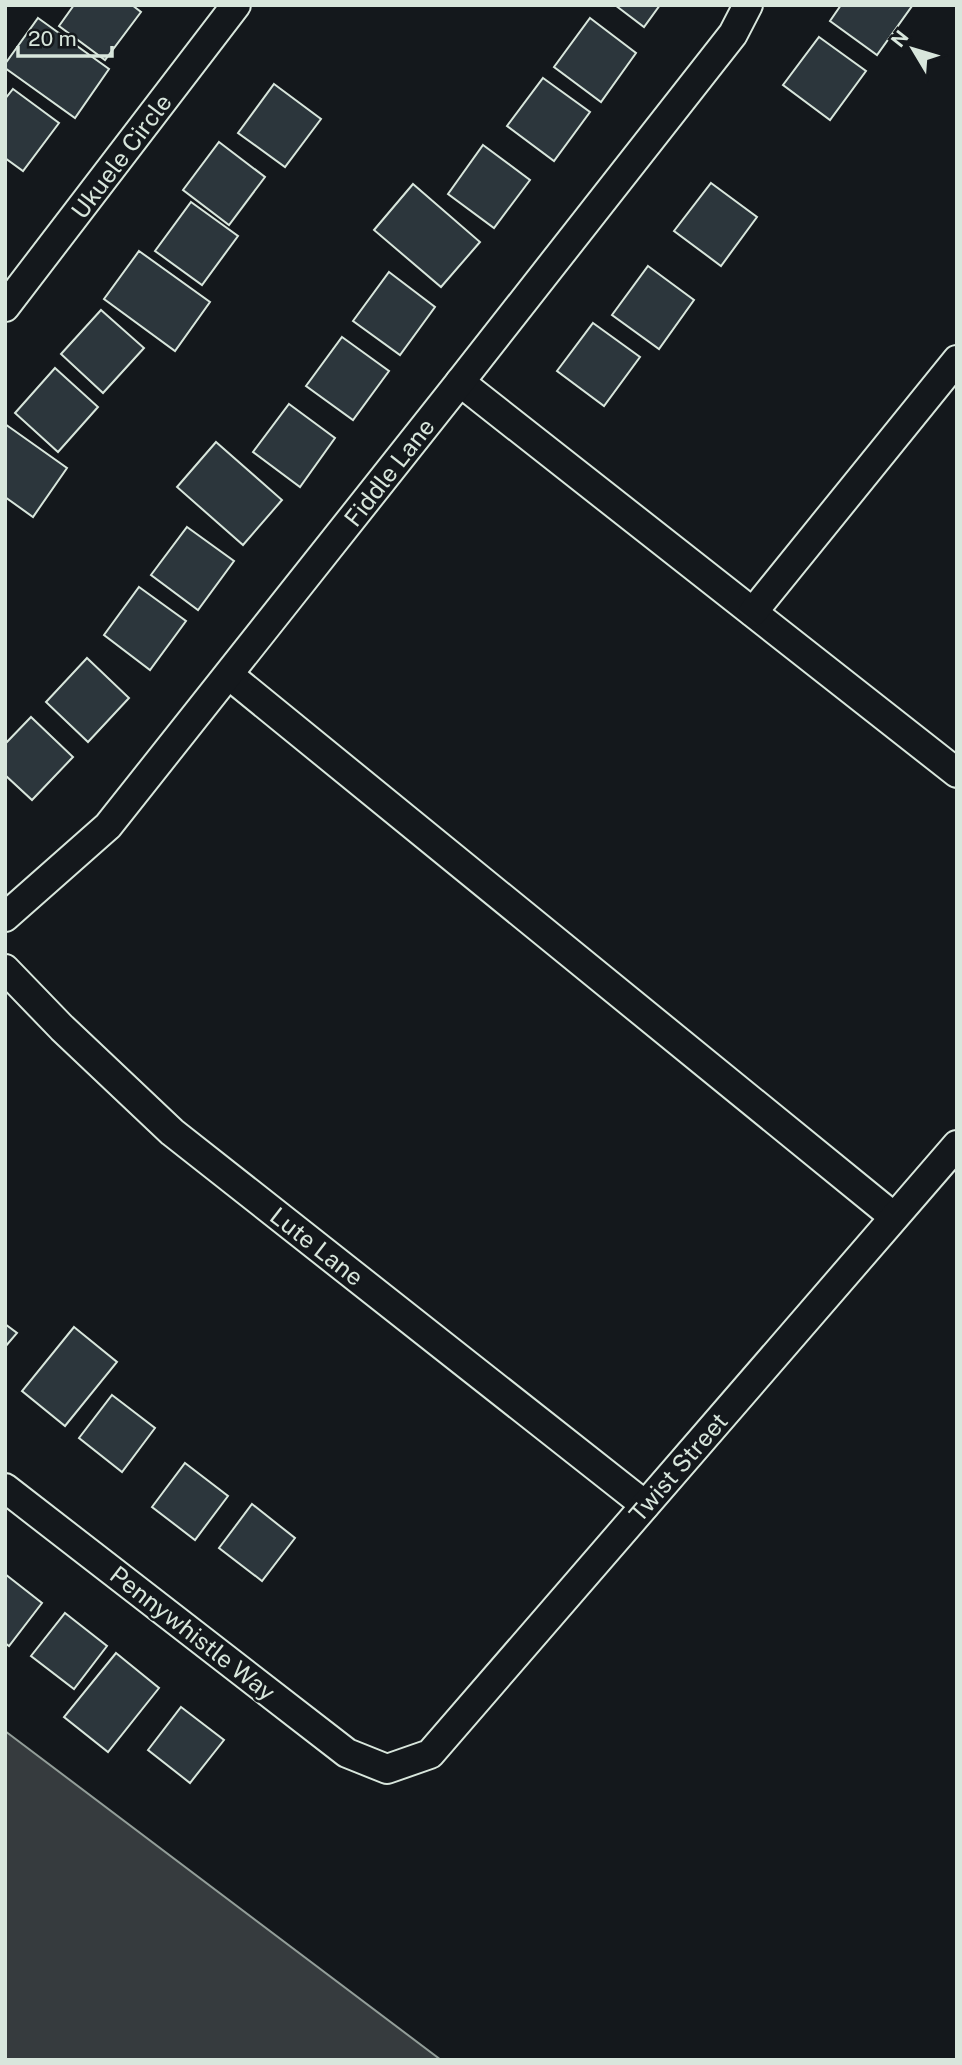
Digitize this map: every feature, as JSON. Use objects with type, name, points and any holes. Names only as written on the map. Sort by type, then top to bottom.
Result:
[{"type":"street","name":"Ukuele Circle","points":[[5,307],[236,5]]},
{"type":"street","name":"Fiddle Lane","points":[[5,917],[108,826],[733,34],[748,5]]},
{"type":"street","points":[[753,612],[957,359]]},
{"type":"street","points":[[460,382],[957,773]]},
{"type":"street","points":[[229,675],[894,1217]]},
{"type":"street","name":"Lute Lane","points":[[5,970],[172,1132],[645,1505]]},
{"type":"street","name":"Twist Street","points":[[387,1769],[430,1754],[957,1145]]},
{"type":"street","name":"Pennywhistle Way","points":[[5,1488],[347,1753],[387,1769]]},
{"type":"shaded area","points":[[5,1731],[441,2060],[5,2060]]},
{"type":"building","points":[[74,5],[132,5],[141,12],[105,60],[59,26]]},
{"type":"building","points":[[615,5],[660,5],[644,27]]},
{"type":"building","points":[[841,5],[912,6],[877,55],[830,21]]},
{"type":"building","points":[[38,18],[109,69],[75,118],[5,68],[5,64]]},
{"type":"building","points":[[590,18],[636,53],[601,102],[554,67]]},
{"type":"building","points":[[819,37],[866,71],[830,120],[783,85]]},
{"type":"building","points":[[543,78],[590,112],[554,161],[507,126]]},
{"type":"building","points":[[274,84],[321,119],[285,167],[238,133]]},
{"type":"building","points":[[13,89],[59,123],[23,171],[5,158],[5,99]]},
{"type":"building","points":[[219,142],[265,177],[229,225],[183,190]]},
{"type":"building","points":[[483,145],[530,180],[494,228],[448,194]]},
{"type":"building","points":[[711,183],[757,217],[721,266],[674,231]]},
{"type":"building","points":[[413,184],[480,242],[441,287],[374,230]]},
{"type":"building","points":[[191,202],[238,236],[202,285],[155,251]]},
{"type":"building","points":[[139,251],[210,302],[175,351],[104,299]]},
{"type":"building","points":[[648,266],[694,300],[659,349],[612,315]]},
{"type":"building","points":[[389,272],[435,307],[400,355],[353,321]]},
{"type":"building","points":[[101,310],[144,348],[103,393],[61,354]]},
{"type":"building","points":[[593,323],[640,357],[604,406],[557,371]]},
{"type":"building","points":[[342,337],[389,371],[353,420],[306,386]]},
{"type":"building","points":[[55,368],[98,407],[58,452],[15,413]]},
{"type":"building","points":[[289,404],[335,438],[300,487],[253,452]]},
{"type":"building","points":[[5,424],[67,468],[33,517],[5,497]]},
{"type":"building","points":[[216,442],[282,500],[243,545],[177,487]]},
{"type":"building","points":[[187,527],[234,561],[198,610],[151,575]]},
{"type":"building","points":[[139,587],[186,621],[150,670],[104,635]]},
{"type":"building","points":[[87,658],[129,698],[88,742],[46,702]]},
{"type":"building","points":[[31,717],[73,757],[32,800],[5,775],[5,744]]},
{"type":"building","points":[[5,1324],[17,1333],[5,1347]]},
{"type":"building","points":[[74,1327],[117,1362],[65,1426],[22,1391]]},
{"type":"building","points":[[112,1395],[155,1428],[122,1472],[79,1438]]},
{"type":"building","points":[[185,1463],[228,1496],[195,1540],[152,1507]]},
{"type":"building","points":[[252,1504],[295,1538],[262,1581],[219,1548]]},
{"type":"building","points":[[5,1574],[42,1603],[9,1646],[5,1643]]},
{"type":"building","points":[[65,1613],[107,1646],[74,1689],[31,1656]]},
{"type":"building","points":[[116,1653],[159,1688],[108,1752],[64,1717]]},
{"type":"building","points":[[181,1707],[224,1740],[190,1783],[148,1750]]}]
